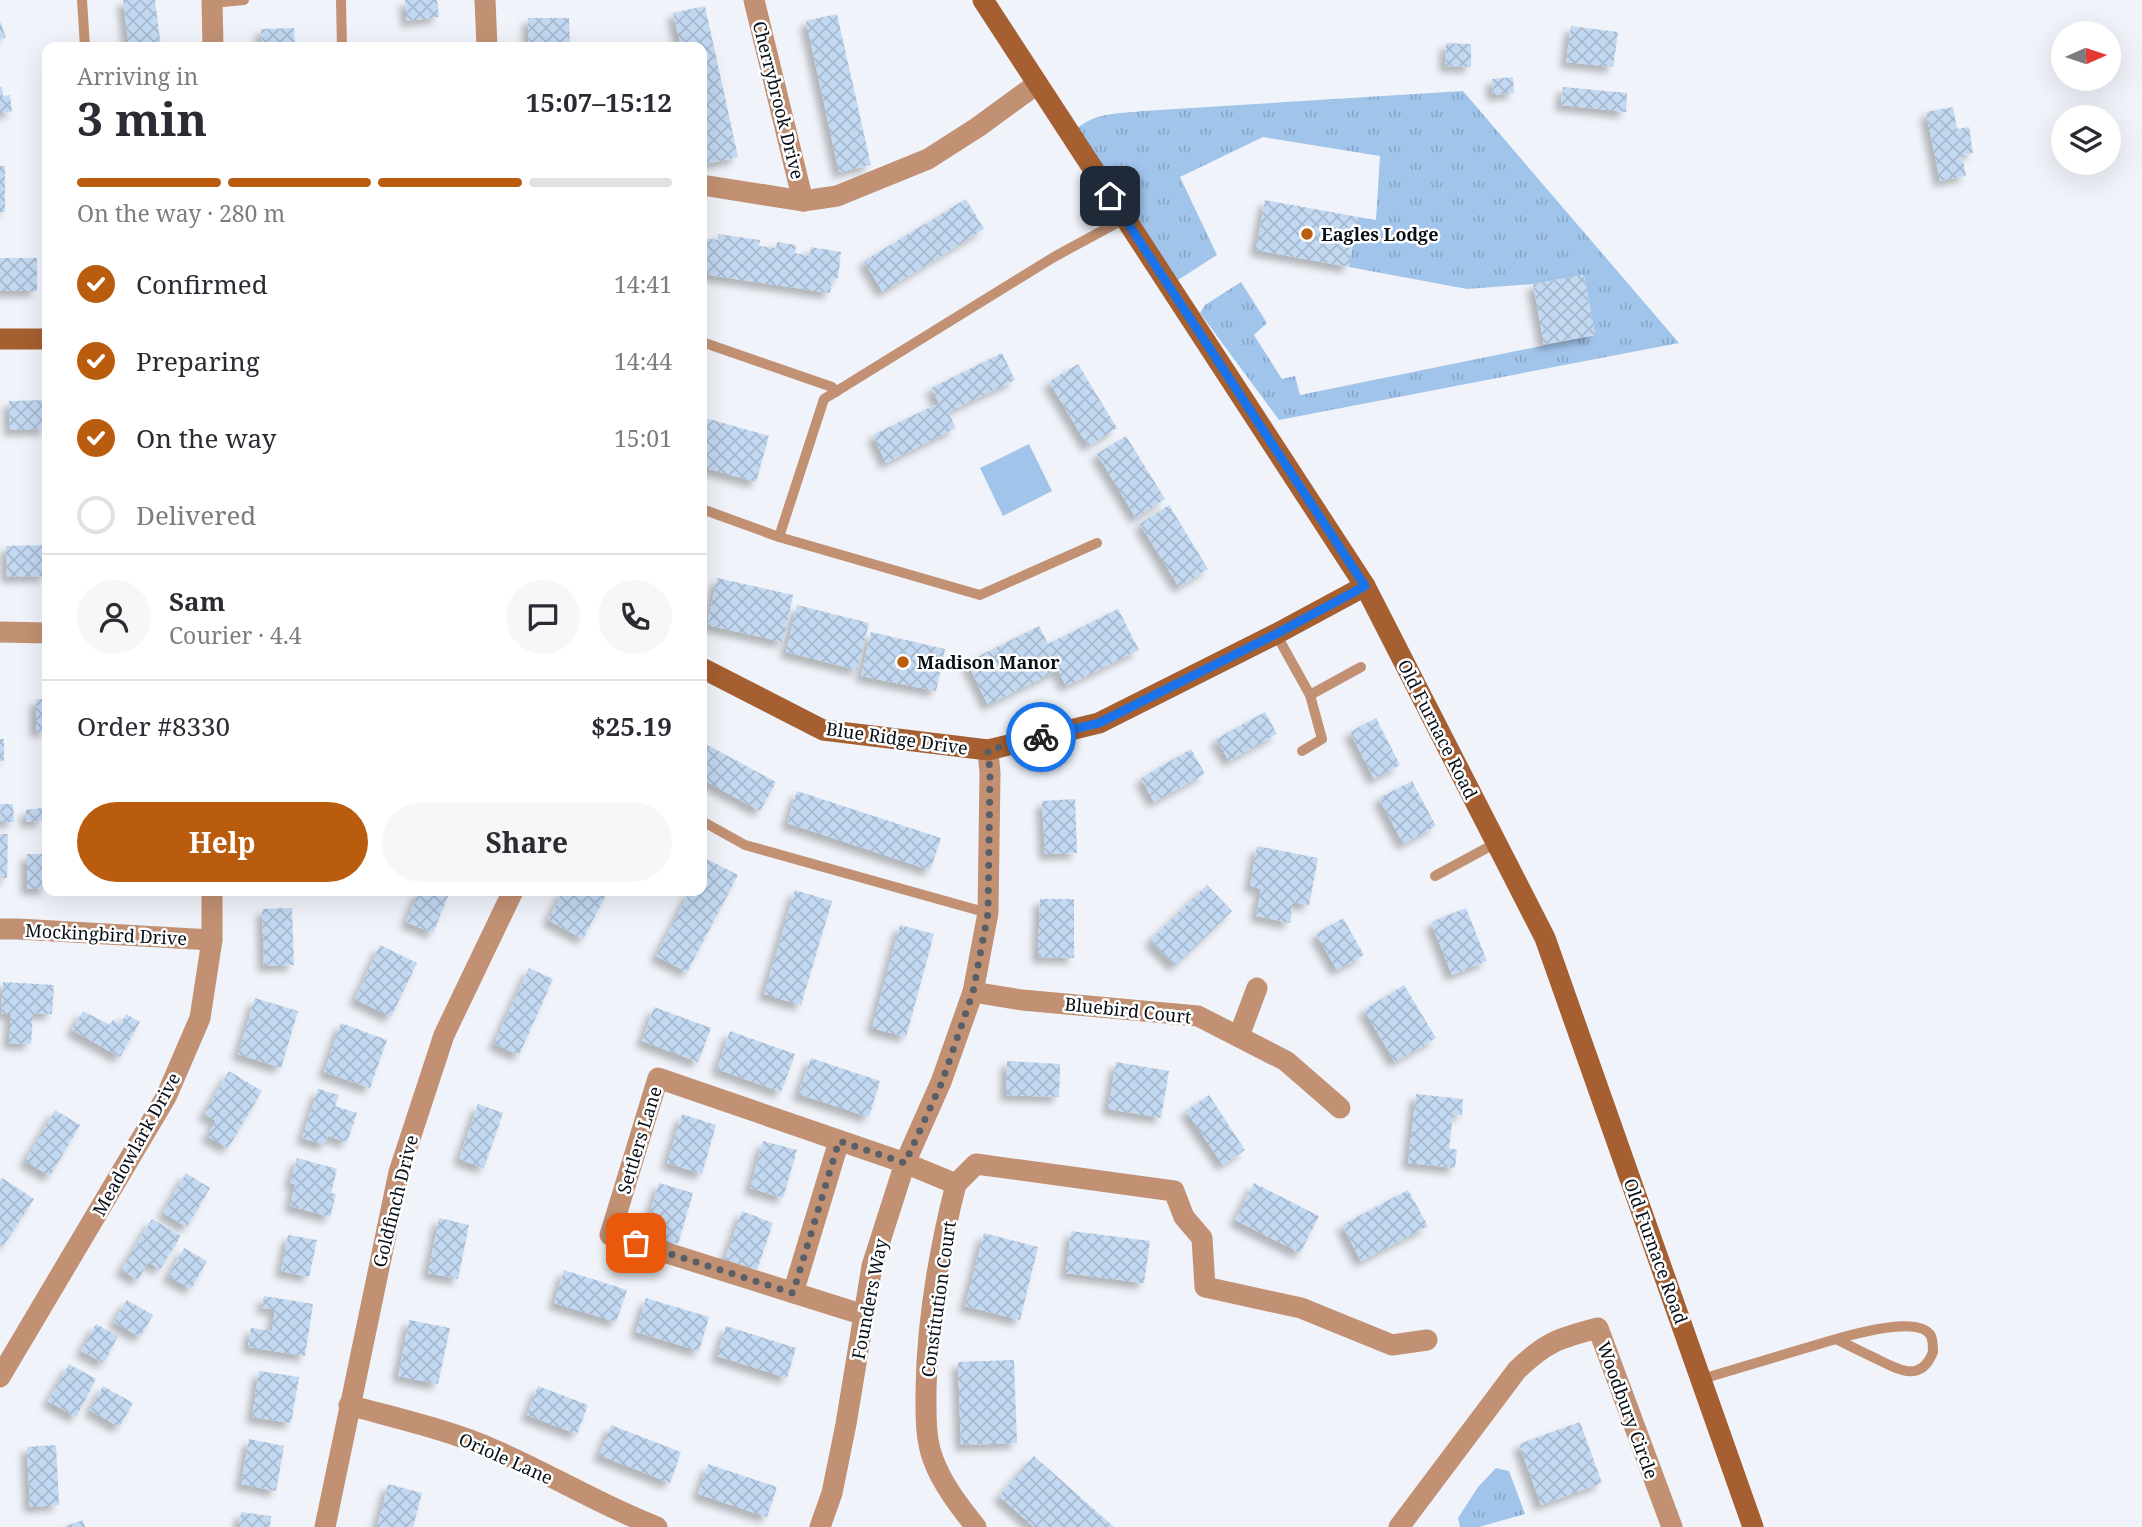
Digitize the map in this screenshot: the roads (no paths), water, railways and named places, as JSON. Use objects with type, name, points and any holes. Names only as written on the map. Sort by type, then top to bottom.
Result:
[{"type":"street","points":[[485,0],[487,42]]},
{"type":"street","name":"Cherrybrook Drive","points":[[754,0],[803,201]]},
{"type":"street","name":"Old Furnace Road","points":[[983,0],[1365,586],[1545,939],[1754,1527]]},
{"type":"street","points":[[212,2],[213,42]]},
{"type":"street","points":[[707,186],[803,201],[838,196],[928,159],[1037,84]]},
{"type":"street","points":[[0,339],[42,339]]},
{"type":"street","name":"Blue Ridge Drive","points":[[707,671],[823,730],[988,750],[1099,723],[1365,586]]},
{"type":"street","points":[[0,632],[42,633]]},
{"type":"street","name":"Founders Way","points":[[820,1527],[835,1482],[872,1266],[905,1163],[942,1082],[973,992],[988,913],[988,750]]},
{"type":"street","name":"Meadowlark Drive","points":[[0,1377],[166,1097],[200,1018],[212,940],[212,896]]},
{"type":"street","name":"Goldfinch Drive","points":[[325,1527],[399,1172],[444,1035],[511,896]]},
{"type":"street","name":"Mockingbird Drive","points":[[0,929],[212,940]]},
{"type":"street","points":[[1238,1037],[1257,988]]},
{"type":"street","name":"Bluebird Court","points":[[973,992],[1021,1000],[1198,1016],[1286,1061],[1340,1108]]},
{"type":"street","name":"Settlers Lane","points":[[864,1315],[610,1235],[658,1078],[905,1163],[956,1184]]},
{"type":"street","points":[[793,1293],[839,1141]]},
{"type":"street","points":[[956,1184],[976,1164],[1174,1191],[1184,1217],[1202,1238],[1205,1287],[1301,1308],[1392,1345],[1427,1340]]},
{"type":"street","name":"Constitution Court","points":[[956,1184],[943,1239],[931,1317],[926,1406],[933,1459],[958,1503],[976,1527]]},
{"type":"street","name":"Woodbury Circle","points":[[1399,1527],[1517,1370],[1537,1350],[1560,1338],[1598,1328],[1672,1527]]},
{"type":"street","name":"Oriole Lane","points":[[349,1405],[433,1427],[472,1441],[518,1460],[657,1527]]},
{"type":"lane","points":[[82,0],[85,42]]},
{"type":"lane","points":[[212,2],[244,0]]},
{"type":"lane","points":[[341,0],[342,42]]},
{"type":"lane","points":[[779,537],[824,399],[1054,257],[1124,219]]},
{"type":"lane","points":[[707,344],[832,387],[836,391]]},
{"type":"lane","points":[[707,511],[779,537],[980,595],[1097,543]]},
{"type":"lane","points":[[1276,634],[1310,695],[1322,739],[1303,751]]},
{"type":"lane","points":[[1310,695],[1362,667]]},
{"type":"lane","points":[[707,824],[745,845],[988,913]]},
{"type":"lane","points":[[1435,876],[1496,843]]},
{"type":"lane","points":[[1702,1379],[1836,1339],[1910,1326],[1924,1330],[1931,1336],[1933,1353],[1924,1367],[1917,1371],[1904,1372],[1836,1339]]},
{"type":"place","name":"Eagles Lodge","points":[[1307,234]]},
{"type":"place","name":"Madison Manor","points":[[903,662]]}]
